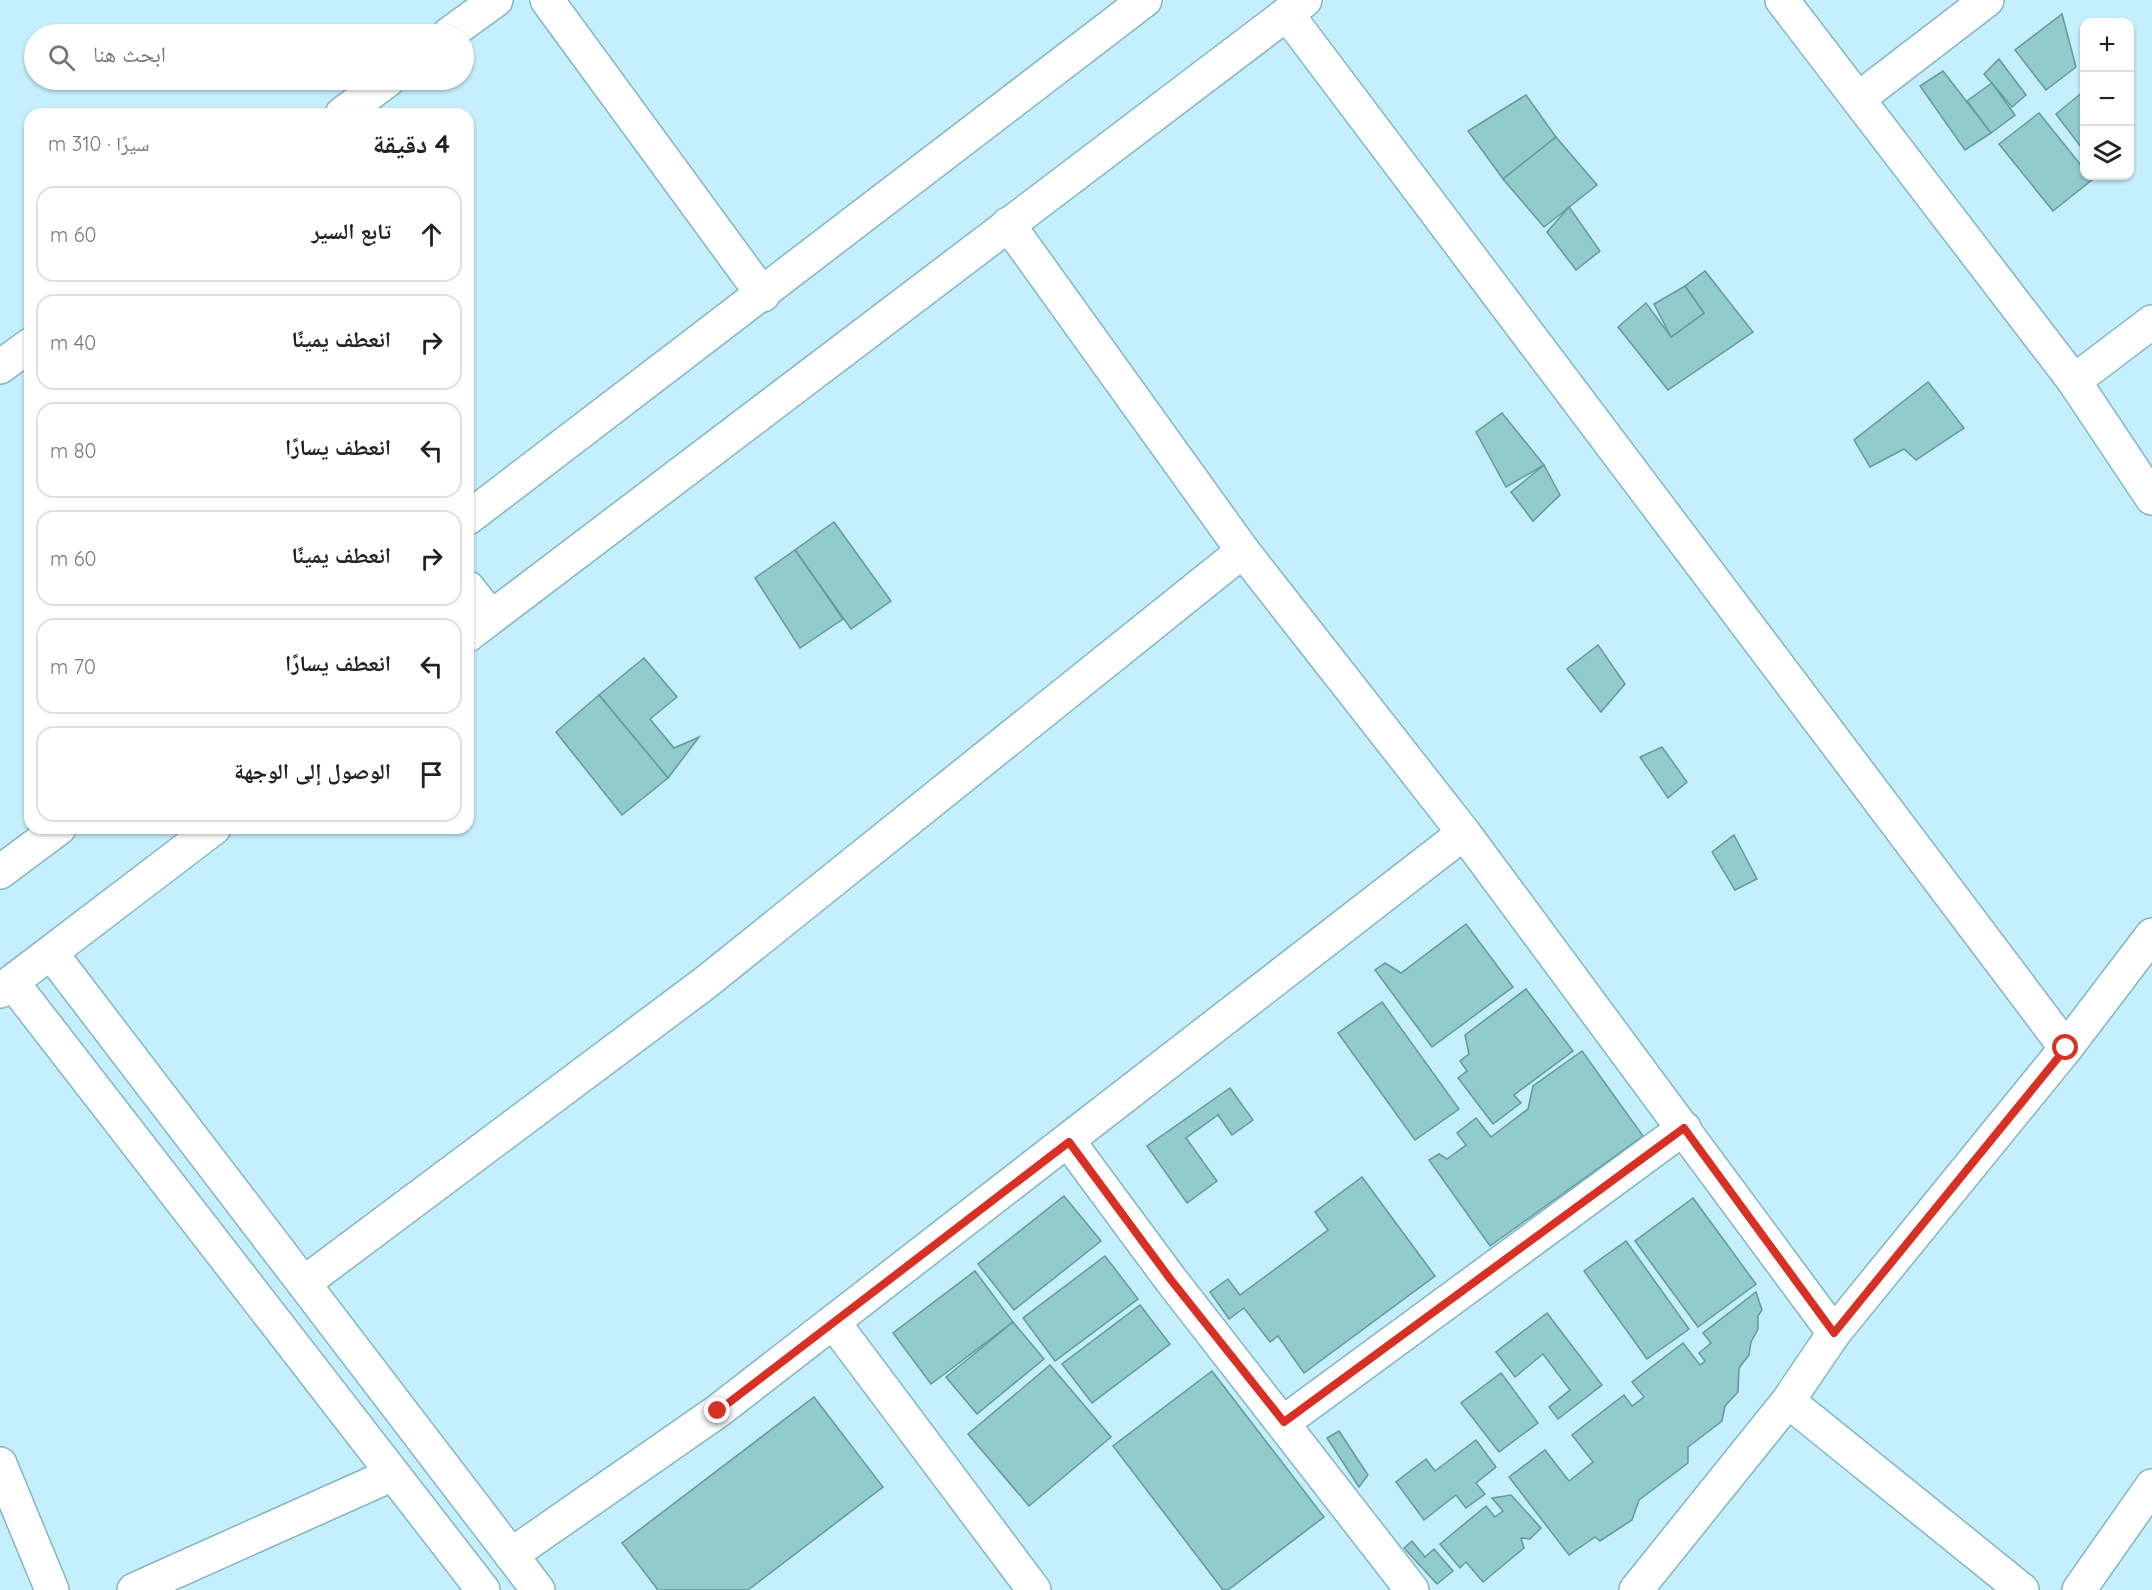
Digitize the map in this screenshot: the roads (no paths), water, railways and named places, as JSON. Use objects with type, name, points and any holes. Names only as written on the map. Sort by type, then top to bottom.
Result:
[{"type":"street","points":[[463,24],[496,0]]},
{"type":"street","points":[[547,0],[763,295]]},
{"type":"street","points":[[474,513],[763,295],[1145,0]]},
{"type":"street","points":[[1782,0],[2073,381],[2152,498]]},
{"type":"street","points":[[1858,99],[1987,0]]},
{"type":"street","points":[[474,607],[480,626],[1296,7],[2066,1048]]},
{"type":"street","points":[[350,108],[374,90]]},
{"type":"street","points":[[1008,224],[1243,551],[1464,833],[1834,1333]]},
{"type":"street","points":[[2073,381],[2152,322]]},
{"type":"street","points":[[0,367],[24,349]]},
{"type":"street","points":[[304,1283],[705,983],[1243,551]]},
{"type":"street","points":[[511,1555],[718,1411],[1069,1142],[1464,833]]},
{"type":"street","points":[[0,872],[50,834]]},
{"type":"street","points":[[206,834],[6,987],[483,1590]]},
{"type":"street","points":[[1636,1590],[1788,1401],[1834,1333],[2066,1048],[2152,935]]},
{"type":"street","points":[[51,952],[538,1590]]},
{"type":"street","points":[[1284,1422],[1684,1128]]},
{"type":"street","points":[[1069,1142],[1171,1280],[1284,1422],[1412,1590]]},
{"type":"street","points":[[834,1323],[1035,1590]]},
{"type":"street","points":[[1788,1401],[2022,1590]]},
{"type":"street","points":[[0,1464],[52,1590]]},
{"type":"street","points":[[134,1590],[393,1474]]},
{"type":"street","points":[[2079,1590],[2152,1486]]}]
